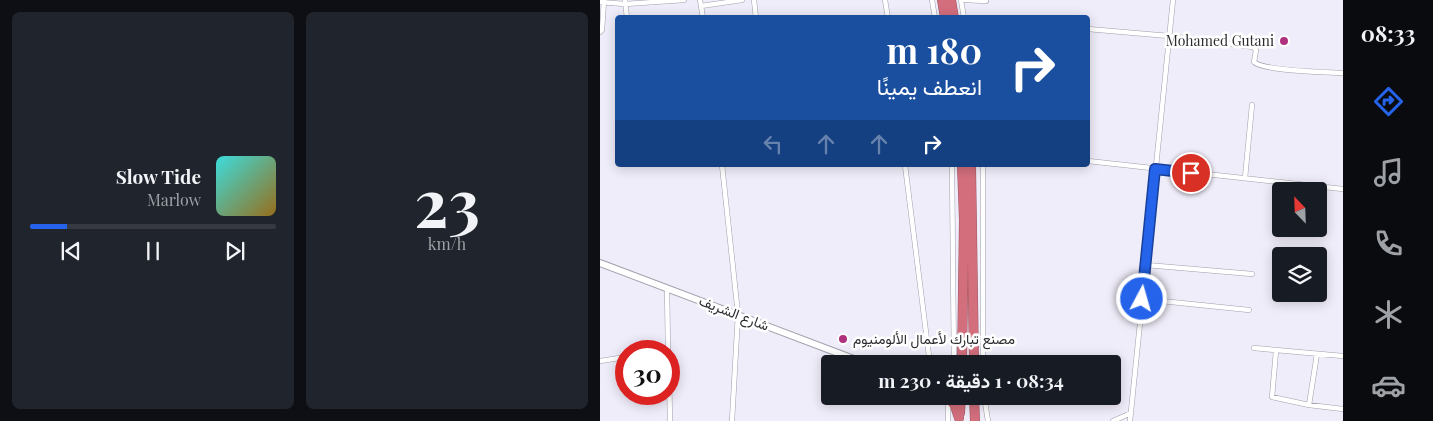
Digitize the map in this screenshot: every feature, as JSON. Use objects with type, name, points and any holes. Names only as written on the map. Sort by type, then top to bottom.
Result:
[{"type":"highway","points":[[947,15],[955,0]]},
{"type":"highway","points":[[954,15],[955,0]]},
{"type":"highway","points":[[962,167],[964,220],[962,355]]},
{"type":"highway","points":[[971,167],[974,355]]},
{"type":"highway","points":[[954,405],[959,420]]},
{"type":"highway","points":[[959,420],[960,405]]},
{"type":"highway","points":[[974,405],[975,421]]},
{"type":"main road","name":"شارع الشريف","points":[[600,263],[844,355]]},
{"type":"street","points":[[600,32],[602,30],[603,1],[684,0]]},
{"type":"street","points":[[700,0],[702,15]]},
{"type":"street","points":[[701,6],[742,0]]},
{"type":"street","points":[[754,0],[756,15]]},
{"type":"street","points":[[885,0],[888,15]]},
{"type":"street","points":[[932,0],[934,15]]},
{"type":"street","points":[[962,15],[955,0],[986,1]]},
{"type":"street","points":[[1130,421],[1173,0]]},
{"type":"street","points":[[625,2],[626,15]]},
{"type":"street","points":[[1090,29],[1169,36],[1253,47],[1256,50],[1254,62],[1258,66],[1282,70],[1343,73]]},
{"type":"street","points":[[1245,178],[1252,105]]},
{"type":"street","points":[[1090,162],[1343,189]]},
{"type":"street","points":[[722,167],[738,314],[732,421]]},
{"type":"street","points":[[905,167],[929,355]]},
{"type":"street","points":[[952,167],[954,355]]},
{"type":"street","points":[[983,167],[983,355]]},
{"type":"street","points":[[1146,264],[1252,274]]},
{"type":"street","points":[[667,288],[667,340]]},
{"type":"street","points":[[1142,299],[1249,310]]},
{"type":"street","points":[[1254,348],[1343,356]]},
{"type":"street","points":[[1276,351],[1272,397],[1309,405],[1343,409]]},
{"type":"street","points":[[1309,405],[1317,354]]},
{"type":"street","points":[[600,361],[615,359]]},
{"type":"street","points":[[670,405],[670,421]]},
{"type":"street","points":[[947,405],[948,421]]},
{"type":"street","points":[[985,405],[988,421]]},
{"type":"street","points":[[1113,421],[1131,413]]},
{"type":"place","name":"Mohamed Gutani","points":[[1284,41]]},
{"type":"place","name":"مصنع تبارك لأعمال الألومنيوم","points":[[843,339]]},
{"type":"route","points":[[1142,299],[1155,169],[1191,173]]}]
